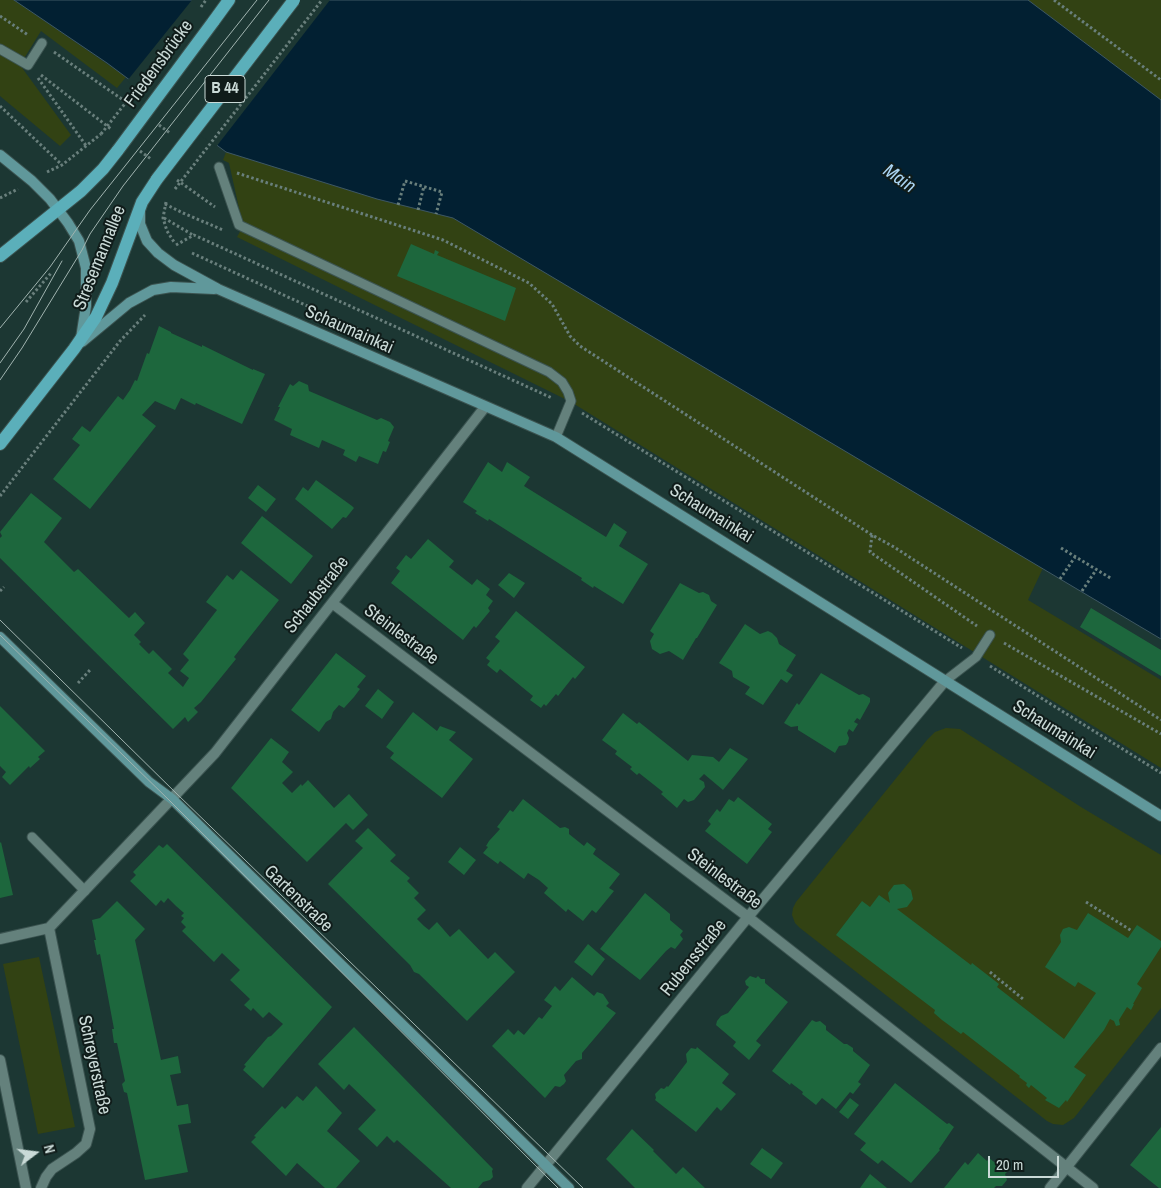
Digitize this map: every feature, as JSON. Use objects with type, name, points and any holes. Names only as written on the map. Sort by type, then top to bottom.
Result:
[{"type":"main road","name":"Friedensbrücke","points":[[58,210],[92,180],[118,150],[229,0]]},
{"type":"main road","name":"Stresemannallee","points":[[0,444],[96,317],[106,299],[142,202],[156,179],[294,0]]},
{"type":"main road","name":"B 44","points":[[0,256],[58,210]]},
{"type":"street","points":[[0,155],[32,181],[58,210],[76,236],[85,262],[86,306],[77,344]]},
{"type":"street","name":"Schaumainkai","points":[[142,202],[140,224],[145,237],[151,246],[174,265],[218,289],[556,437],[610,469],[1161,816]]},
{"type":"street","name":"Schaumainkai","points":[[157,289],[183,287],[218,289]]},
{"type":"street","name":"Stresemannallee","points":[[77,344],[129,303],[157,289]]},
{"type":"street","name":"Schaubstraße","points":[[172,799],[215,753],[485,407]]},
{"type":"street","name":"Steinlestraße","points":[[332,603],[748,918],[1093,1188]]},
{"type":"street","name":"Gartenstraße","points":[[0,637],[149,782],[172,799],[570,1188]]},
{"type":"street","name":"Rubensstraße","points":[[528,1188],[748,918],[945,681]]},
{"type":"street","points":[[0,939],[49,928],[172,799]]},
{"type":"street","name":"Schreyerstraße","points":[[41,1188],[52,1168],[76,1153],[86,1144],[90,1128],[49,928]]},
{"type":"street","points":[[1050,1188],[1161,1048]]},
{"type":"street","points":[[0,1060],[26,1188]]},
{"type":"lane","points":[[0,49],[28,65],[42,43]]},
{"type":"lane","points":[[219,167],[239,225],[549,372],[562,382],[571,401],[556,437]]},
{"type":"lane","points":[[945,681],[976,657],[990,635]]},
{"type":"lane","points":[[32,837],[85,891]]},
{"type":"path","points":[[200,8],[206,0]]},
{"type":"path","points":[[174,191],[322,0]]},
{"type":"path","points":[[1054,0],[1161,80]]},
{"type":"path","points":[[0,16],[132,106]]},
{"type":"path","points":[[46,173],[62,166],[101,134],[159,61]]},
{"type":"path","points":[[28,65],[98,118]]},
{"type":"path","points":[[45,88],[86,147]]},
{"type":"path","points":[[0,106],[62,166]]},
{"type":"path","points":[[154,122],[177,137]]},
{"type":"path","points":[[200,153],[219,167],[443,240],[529,283],[552,304],[570,336],[580,346],[1161,720]]},
{"type":"path","points":[[398,205],[405,181],[442,192],[436,214]]},
{"type":"path","points":[[185,186],[239,225]]},
{"type":"path","points":[[418,210],[424,186]]},
{"type":"path","points":[[194,235],[175,245],[167,232],[163,218],[165,204],[222,230]]},
{"type":"path","points":[[163,218],[194,235],[366,314],[486,366],[570,406],[1161,773]]},
{"type":"path","points":[[26,302],[52,272]]},
{"type":"path","points":[[0,496],[120,341],[149,311]]},
{"type":"path","points":[[1061,548],[1112,579]]},
{"type":"path","points":[[1060,579],[1075,557]]},
{"type":"path","points":[[1082,591],[1096,570]]},
{"type":"path","points":[[0,590],[4,587]]},
{"type":"path","points":[[78,683],[90,670]]},
{"type":"path","points":[[1086,902],[1132,931]]},
{"type":"path","points":[[990,972],[1023,999]]},
{"type":"green space","points":[[0,0],[14,0],[126,77],[117,88],[41,31],[20,65],[71,135],[60,146],[0,96]]},
{"type":"green space","points":[[1028,0],[1161,0],[1161,100],[1152,94]]},
{"type":"green space","points":[[226,152],[377,199],[453,218],[1043,568],[1028,600],[1161,680],[1161,768],[571,402],[237,237],[243,226],[229,163],[223,160]]},
{"type":"green space","points":[[946,728],[960,729],[1081,807],[1161,855],[1161,1008],[1074,1118],[1063,1125],[1047,1121],[800,928],[795,923],[792,915],[796,902],[927,740],[935,732]]},
{"type":"green space","points":[[39,957],[75,1127],[38,1134],[3,964]]},
{"type":"water","name":"Main","points":[[14,0],[1028,0],[1161,100],[1161,639],[453,218],[377,199],[226,152],[107,63]]},
{"type":"pier","points":[[192,0],[330,0],[216,147],[127,81]]},
{"type":"building","points":[[411,244],[434,254],[435,250],[439,252],[437,255],[516,288],[505,321],[397,276]]},
{"type":"building","points":[[159,326],[265,374],[242,424],[181,398],[175,410],[155,401],[142,415],[156,426],[90,509],[53,479],[80,445],[72,439],[82,426],[90,432],[118,396],[123,400],[135,380],[137,381]]},
{"type":"building","points":[[299,381],[308,385],[309,391],[377,420],[381,418],[390,422],[394,427],[388,441],[390,442],[386,452],[383,451],[378,464],[359,456],[356,462],[343,455],[345,450],[322,440],[319,448],[290,435],[292,429],[274,420],[280,407],[278,407],[290,384],[293,386]]},
{"type":"building","points":[[488,462],[502,472],[507,462],[530,477],[524,486],[606,537],[614,523],[627,532],[619,546],[648,564],[623,604],[594,586],[593,588],[581,580],[582,578],[489,519],[488,521],[475,513],[477,511],[463,502]]},
{"type":"building","points":[[316,480],[354,508],[346,518],[343,517],[332,529],[295,499],[303,487],[308,491]]},
{"type":"building","points":[[258,485],[276,499],[266,512],[248,498]]},
{"type":"building","points":[[31,493],[62,518],[44,542],[74,572],[78,569],[129,618],[135,612],[145,623],[134,635],[141,642],[139,644],[149,654],[153,650],[172,669],[168,673],[183,687],[189,678],[180,671],[189,660],[183,654],[217,610],[206,602],[227,575],[233,580],[241,570],[279,600],[234,657],[236,659],[194,708],[198,712],[188,722],[185,717],[173,729],[0,558],[0,538],[2,536],[0,532]]},
{"type":"building","points":[[262,516],[313,556],[291,584],[241,543]]},
{"type":"building","points":[[428,539],[454,561],[449,567],[472,585],[477,579],[490,589],[486,595],[493,601],[488,608],[490,611],[463,640],[391,583],[400,571],[396,568],[406,555],[411,559]]},
{"type":"building","points":[[509,573],[525,583],[514,598],[498,585]]},
{"type":"building","points":[[680,583],[699,593],[703,592],[709,595],[711,601],[717,605],[683,660],[669,651],[660,654],[652,649],[650,641],[654,634],[650,631]]},
{"type":"building","points":[[1091,608],[1161,650],[1161,676],[1080,627]]},
{"type":"building","points":[[516,611],[585,667],[575,679],[573,677],[558,696],[556,694],[546,706],[544,704],[541,708],[530,700],[533,696],[500,669],[497,673],[487,665],[490,661],[486,658],[500,641],[495,637]]},
{"type":"building","points":[[745,624],[760,634],[768,631],[772,633],[777,638],[779,644],[796,655],[786,671],[793,675],[787,683],[781,679],[763,705],[745,694],[750,687],[733,677],[732,671],[719,663]]},
{"type":"building","points":[[336,653],[366,676],[357,687],[360,689],[354,697],[344,708],[339,705],[333,712],[331,719],[326,722],[319,732],[291,710]]},
{"type":"building","points":[[821,673],[859,695],[863,694],[870,698],[870,702],[860,720],[857,718],[854,722],[858,724],[853,732],[849,729],[847,733],[848,742],[846,745],[839,746],[835,753],[798,730],[798,726],[791,727],[784,723]]},
{"type":"building","points":[[378,689],[394,702],[382,719],[365,706]]},
{"type":"building","points":[[0,706],[45,751],[38,757],[40,759],[30,768],[29,766],[10,785],[2,777],[6,772],[0,766]]},
{"type":"building","points":[[413,712],[437,731],[440,726],[456,732],[449,740],[473,759],[442,798],[390,758],[394,753],[386,747]]},
{"type":"building","points":[[623,713],[637,724],[639,722],[688,761],[692,755],[713,757],[719,762],[730,748],[748,759],[723,790],[704,774],[699,779],[704,782],[705,787],[694,800],[688,802],[684,799],[677,808],[661,794],[663,792],[639,773],[637,775],[630,769],[632,767],[615,754],[617,751],[602,740]]},
{"type":"building","points":[[271,738],[289,752],[282,762],[293,772],[282,783],[292,793],[308,780],[334,808],[349,794],[368,815],[353,830],[346,823],[307,862],[231,788]]},
{"type":"building","points":[[738,797],[772,824],[768,829],[772,832],[747,864],[705,831],[711,824],[708,821],[717,809],[720,812],[729,799],[734,802]]},
{"type":"building","points":[[523,799],[560,828],[565,827],[569,829],[569,834],[584,846],[587,842],[596,849],[593,854],[620,874],[609,888],[614,891],[596,913],[592,910],[583,921],[568,909],[566,912],[544,893],[548,888],[539,880],[528,873],[524,879],[500,861],[498,864],[483,853],[488,847],[486,846],[489,841],[500,829],[497,827],[510,810],[513,812]]},
{"type":"building","points":[[368,828],[396,855],[390,861],[410,878],[407,881],[419,893],[414,898],[426,910],[417,919],[424,926],[429,930],[437,922],[450,937],[459,929],[488,959],[495,952],[515,972],[467,1021],[419,974],[414,972],[410,965],[328,884],[363,848],[355,841]]},
{"type":"building","points":[[0,843],[13,895],[0,898]]},
{"type":"building","points":[[167,844],[332,1007],[263,1088],[243,1070],[246,1066],[244,1065],[268,1037],[283,1024],[269,1012],[263,1018],[253,1008],[251,1011],[244,1005],[250,999],[230,980],[240,970],[222,953],[214,962],[182,931],[186,927],[181,922],[184,918],[181,916],[184,913],[168,898],[164,903],[161,900],[156,906],[130,881],[136,875],[133,872],[159,845],[163,848]]},
{"type":"building","points":[[460,847],[476,860],[464,875],[448,862]]},
{"type":"building","points":[[904,884],[911,890],[913,899],[907,907],[897,909],[999,984],[997,987],[1064,1039],[1096,993],[1078,982],[1075,987],[1045,967],[1061,942],[1060,935],[1063,929],[1069,927],[1077,930],[1088,913],[1128,938],[1137,925],[1161,941],[1161,947],[1137,984],[1142,988],[1131,1010],[1127,1007],[1119,1020],[1120,1025],[1116,1026],[1114,1021],[1110,1019],[1104,1030],[1074,1067],[1086,1075],[1067,1102],[1066,1100],[1059,1108],[1045,1100],[1047,1098],[1031,1085],[1029,1088],[1020,1076],[963,1032],[961,1034],[942,1020],[934,1013],[935,1010],[836,935],[862,901],[870,907],[879,895],[890,903],[888,893],[894,885]]},
{"type":"building","points":[[645,893],[670,914],[670,920],[683,931],[680,935],[683,939],[675,949],[671,947],[666,951],[640,980],[600,949]]},
{"type":"building","points":[[117,901],[145,929],[135,940],[161,1060],[178,1056],[181,1073],[170,1075],[177,1106],[188,1104],[191,1123],[178,1125],[188,1172],[145,1180],[127,1093],[124,1092],[122,1084],[125,1081],[117,1043],[114,1043],[112,1029],[114,1029],[100,954],[97,955],[94,940],[96,940],[92,920],[100,918]]},
{"type":"building","points":[[588,944],[605,959],[592,976],[574,962]]},
{"type":"building","points":[[750,976],[756,978],[758,976],[761,979],[765,979],[765,983],[788,1002],[756,1041],[761,1045],[749,1060],[733,1046],[736,1042],[716,1025],[721,1016],[728,1013],[749,987],[745,981]]},
{"type":"building","points":[[572,977],[594,996],[597,992],[603,994],[609,1003],[606,1006],[616,1013],[582,1053],[582,1059],[576,1061],[564,1075],[566,1081],[564,1084],[560,1087],[555,1086],[545,1098],[492,1046],[508,1029],[514,1035],[518,1030],[524,1035],[539,1017],[542,1019],[552,1006],[544,1000],[555,986],[560,991]]},
{"type":"building","points":[[812,1020],[820,1021],[826,1026],[826,1030],[844,1044],[853,1048],[853,1051],[870,1065],[858,1082],[861,1084],[853,1094],[850,1092],[836,1109],[822,1098],[816,1105],[802,1094],[803,1092],[772,1071]]},
{"type":"building","points":[[354,1027],[493,1169],[493,1177],[490,1180],[483,1182],[478,1188],[451,1188],[397,1140],[394,1143],[387,1136],[377,1147],[358,1129],[376,1110],[349,1084],[344,1090],[318,1064]]},
{"type":"building","points":[[697,1047],[729,1074],[722,1083],[736,1094],[721,1111],[717,1107],[696,1132],[655,1100],[655,1094],[661,1088],[668,1087],[687,1062],[686,1054],[691,1048],[696,1049]]},
{"type":"building","points":[[895,1083],[947,1124],[949,1123],[954,1127],[940,1150],[911,1183],[882,1160],[878,1164],[860,1150],[866,1143],[854,1134]]},
{"type":"building","points":[[316,1086],[342,1113],[327,1131],[360,1161],[336,1188],[325,1188],[297,1163],[286,1176],[251,1142],[256,1137],[254,1136],[282,1106],[285,1109],[297,1096],[303,1101]]},
{"type":"building","points":[[850,1098],[859,1105],[848,1119],[839,1112]]},
{"type":"building","points":[[1161,1127],[1161,1188],[1159,1188],[1130,1165]]},
{"type":"building","points":[[632,1129],[676,1174],[683,1167],[705,1188],[635,1188],[606,1159]]},
{"type":"building","points":[[762,1148],[783,1163],[771,1179],[750,1164]]},
{"type":"building","points":[[978,1153],[987,1161],[989,1158],[1007,1172],[1005,1174],[1007,1180],[1002,1186],[994,1188],[944,1188],[965,1162],[968,1165]]},
{"type":"building","points":[[870,1174],[887,1188],[860,1188]]},
{"type":"tram line","points":[[0,328],[50,267],[90,210],[257,0]]},
{"type":"tram line","points":[[0,380],[22,348],[90,234],[123,186],[269,0]]},
{"type":"tram line","points":[[0,363],[24,329],[62,261]]},
{"type":"tram line","points":[[0,620],[583,1188]]},
{"type":"tram line","points":[[0,635],[170,801],[558,1188]]}]
